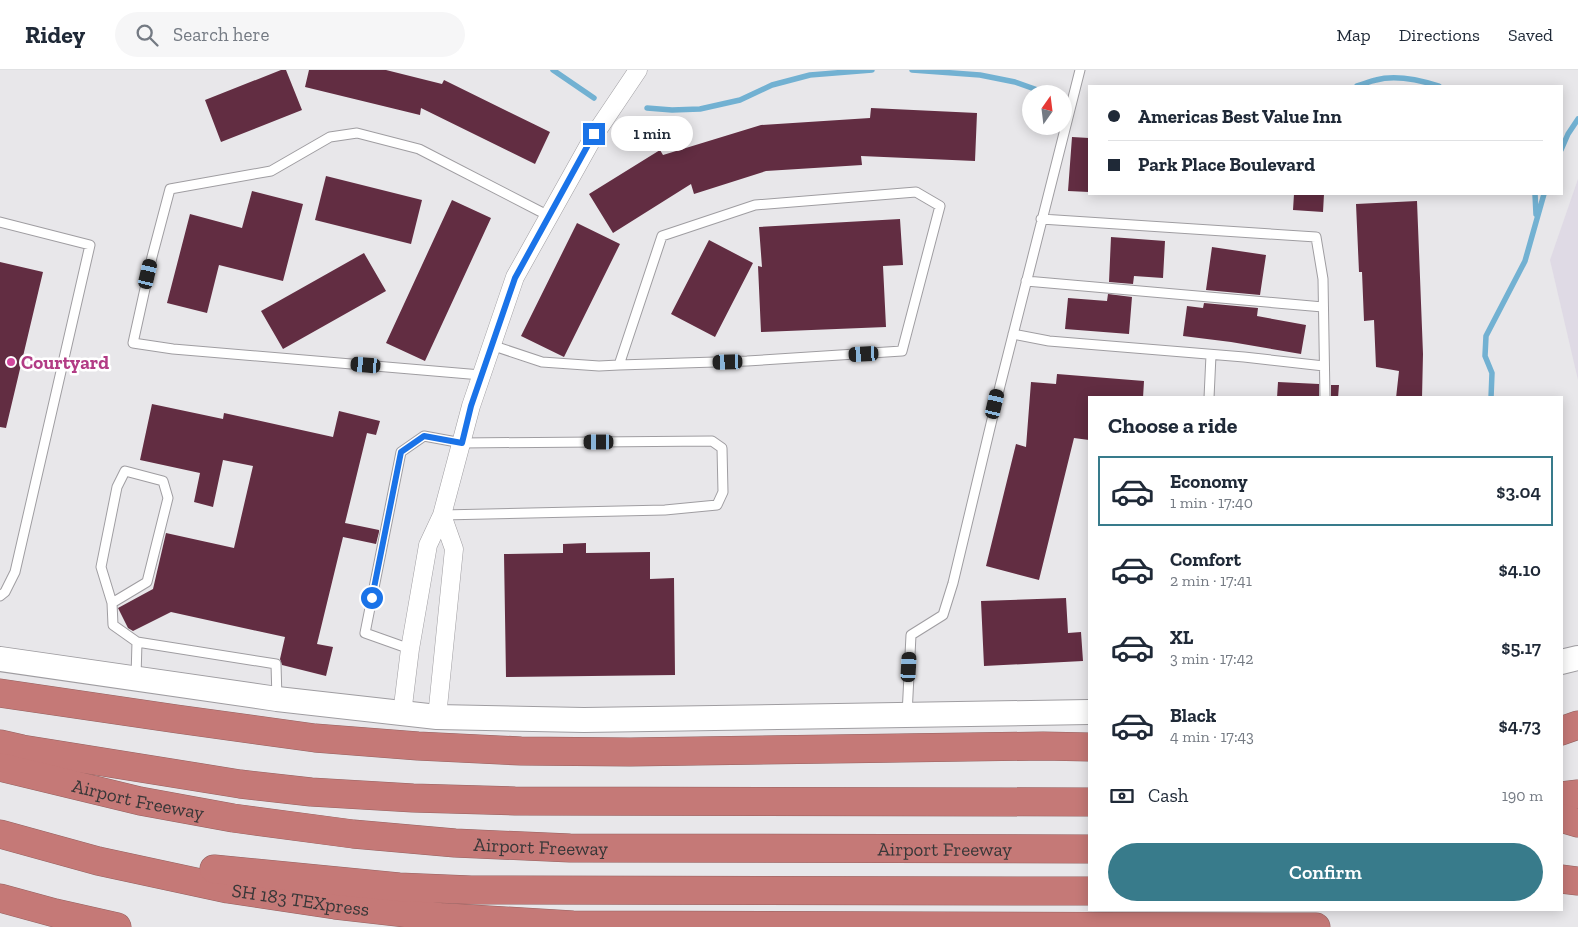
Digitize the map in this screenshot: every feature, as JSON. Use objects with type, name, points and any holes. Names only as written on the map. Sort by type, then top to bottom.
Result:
[{"type":"highway","points":[[0,693],[316,738],[512,751],[630,752],[1088,747]]},
{"type":"highway","points":[[1563,729],[1578,725]]},
{"type":"highway","points":[[0,744],[240,784],[329,793],[413,798],[515,801],[1088,802]]},
{"type":"highway","name":"Airport Freeway","points":[[0,767],[140,801],[233,818],[352,834],[456,843],[580,848],[1088,849]]},
{"type":"highway","points":[[894,801],[939,788],[1088,786]]},
{"type":"highway","points":[[1563,796],[1578,794]]},
{"type":"highway","points":[[1563,819],[1578,823]]},
{"type":"highway","points":[[0,834],[98,861],[232,871],[399,887],[471,890],[1088,891]]},
{"type":"highway","name":"SH 183 TEXpress","points":[[98,861],[228,889],[335,905],[440,917],[573,925],[1316,927]]},
{"type":"highway","points":[[1563,877],[1578,874]]},
{"type":"highway","points":[[1563,877],[1578,881]]},
{"type":"highway","points":[[0,898],[117,927]]},
{"type":"main road","points":[[1563,662],[1578,658]]},
{"type":"main road","points":[[0,659],[277,699],[437,717],[584,720],[1088,712]]},
{"type":"street","points":[[402,714],[410,649],[428,545],[442,515],[471,406],[515,278],[594,134],[638,70]]},
{"type":"street","points":[[437,717],[454,549],[442,515]]},
{"type":"lane","points":[[907,715],[911,635],[943,615],[953,582],[1041,219],[1080,70]]},
{"type":"lane","points":[[481,375],[173,349],[133,343],[170,188],[271,171],[330,137],[357,132],[419,149],[549,216]]},
{"type":"lane","points":[[491,345],[542,362],[599,366],[747,361],[902,351],[940,206],[916,192],[755,205],[662,236],[619,365]]},
{"type":"lane","points":[[1041,219],[1316,237],[1323,279],[1325,396]]},
{"type":"lane","points":[[0,222],[90,246],[15,572],[5,592],[0,596]]},
{"type":"lane","points":[[1026,280],[1323,307]]},
{"type":"lane","points":[[1013,334],[1049,341],[1324,366]]},
{"type":"lane","points":[[1209,396],[1211,355]]},
{"type":"lane","points":[[410,649],[365,632],[401,452],[424,436],[462,443],[712,441],[722,448],[723,492],[717,505],[665,510],[442,515]]},
{"type":"lane","points":[[112,603],[147,582],[168,498],[163,481],[125,471],[117,487],[101,567],[112,603],[113,625],[137,642],[276,664],[277,699]]},
{"type":"lane","points":[[136,680],[137,642]]},
{"type":"shaded area","points":[[1578,179],[1578,380],[1550,260]]},
{"type":"building","points":[[281,70],[286,70],[302,110],[221,142],[205,100]]},
{"type":"building","points":[[309,70],[386,70],[442,84],[444,80],[550,132],[535,164],[421,108],[420,115],[305,87]]},
{"type":"building","points":[[871,108],[977,113],[975,161],[861,156],[862,165],[766,171],[694,194],[691,184],[613,233],[589,194],[660,150],[663,155],[761,125],[870,118]]},
{"type":"building","points":[[1072,137],[1088,138],[1088,192],[1068,191]]},
{"type":"building","points":[[326,176],[422,200],[411,244],[315,220]]},
{"type":"building","points":[[252,191],[303,204],[283,281],[219,265],[207,313],[167,303],[190,214],[242,228]]},
{"type":"building","points":[[1294,195],[1324,195],[1323,212],[1293,210]]},
{"type":"building","points":[[452,200],[491,218],[425,361],[386,343]]},
{"type":"building","points":[[1417,201],[1423,354],[1422,396],[1396,396],[1399,371],[1376,367],[1374,320],[1364,321],[1362,272],[1359,272],[1356,204]]},
{"type":"building","points":[[900,219],[903,265],[883,266],[886,327],[761,332],[758,266],[762,267],[759,227]]},
{"type":"building","points":[[577,223],[620,244],[564,357],[521,336]]},
{"type":"building","points":[[1111,237],[1165,241],[1163,278],[1134,276],[1133,284],[1109,282]]},
{"type":"building","points":[[709,240],[753,263],[715,337],[671,314]]},
{"type":"building","points":[[1212,247],[1266,255],[1260,295],[1206,290]]},
{"type":"building","points":[[364,253],[386,291],[283,349],[261,311]]},
{"type":"building","name":"Courtyard","points":[[0,262],[43,272],[6,428],[0,427]]},
{"type":"building","points":[[1108,294],[1132,297],[1129,334],[1065,329],[1068,298],[1107,301]]},
{"type":"building","points":[[1204,303],[1258,308],[1257,316],[1306,325],[1301,354],[1183,336],[1187,306],[1203,308]]},
{"type":"building","points":[[1057,374],[1144,381],[1143,396],[1088,396],[1088,440],[1074,438],[1039,580],[986,566],[1016,444],[1026,447],[1031,382],[1056,384]]},
{"type":"building","points":[[1278,382],[1319,384],[1319,396],[1277,396]]},
{"type":"building","points":[[1331,385],[1339,385],[1338,396],[1331,396]]},
{"type":"building","points":[[152,404],[223,419],[224,413],[333,437],[339,411],[380,421],[376,435],[367,433],[345,523],[379,530],[379,532],[376,544],[343,537],[317,644],[333,647],[326,676],[282,665],[280,659],[285,637],[171,612],[133,631],[128,628],[118,608],[153,589],[166,533],[234,548],[253,466],[223,460],[213,507],[194,502],[200,473],[140,460]]},
{"type":"building","points":[[586,543],[586,553],[650,552],[650,579],[674,578],[675,675],[506,677],[504,554],[563,553],[563,544]]},
{"type":"building","points":[[1066,598],[1068,633],[1081,632],[1083,661],[984,666],[981,601]]},
{"type":"waterway","points":[[553,70],[594,98]]},
{"type":"waterway","points":[[647,108],[672,110],[700,109],[740,100],[772,85],[810,75],[872,70]]},
{"type":"waterway","points":[[912,70],[980,75],[1023,85]]},
{"type":"waterway","points":[[1360,85],[1384,78],[1416,80],[1435,85]]},
{"type":"waterway","points":[[1563,145],[1578,119]]},
{"type":"waterway","points":[[1535,195],[1536,214]]},
{"type":"waterway","points":[[1491,396],[1492,373],[1485,356],[1486,336],[1525,261],[1544,195]]},
{"type":"place","name":"Courtyard","points":[[11,362]]},
{"type":"route","points":[[372,598],[401,452],[424,436],[462,443],[471,406],[515,278],[594,134]]}]
